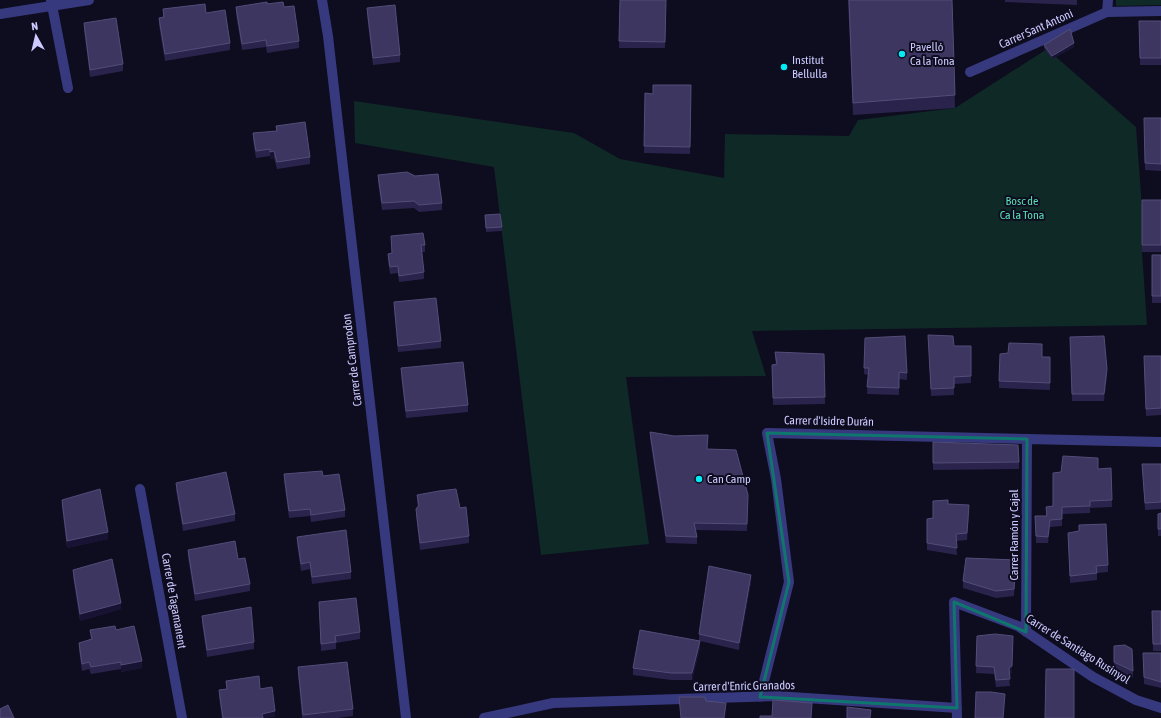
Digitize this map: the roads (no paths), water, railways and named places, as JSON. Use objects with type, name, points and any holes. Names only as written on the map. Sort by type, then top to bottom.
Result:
[{"type":"street","points":[[0,14],[51,3],[89,0]]},
{"type":"street","name":"Carrer de Camprodon","points":[[322,0],[328,36],[406,718]]},
{"type":"street","points":[[1107,12],[1108,0]]},
{"type":"street","points":[[51,3],[68,88]]},
{"type":"street","name":"Carrer Sant Antoni","points":[[970,72],[1107,12],[1161,11]]},
{"type":"street","name":"Carrer d'Isidre Durán","points":[[760,697],[789,582],[776,479],[767,433],[1161,442]]},
{"type":"street","name":"Carrer Ramón y Cajal","points":[[1026,632],[1027,439]]},
{"type":"street","name":"Carrer de Tagamanent","points":[[140,489],[182,718]]},
{"type":"street","name":"Carrer de Santiago Rusinyol","points":[[957,713],[954,602],[1018,626],[1093,677],[1136,700],[1161,708]]},
{"type":"street","name":"Carrer d'Enric Granados","points":[[484,718],[553,703],[776,696],[957,713]]},
{"type":"place","name":"Pavelló Ca la Tona","points":[[902,54]]},
{"type":"place","name":"Institut Bellulla","points":[[784,67]]},
{"type":"place","name":"Can Camp","points":[[699,479]]},
{"type":"park label","name":"Bosc de Ca la Tona","points":[[1022,208]]}]
